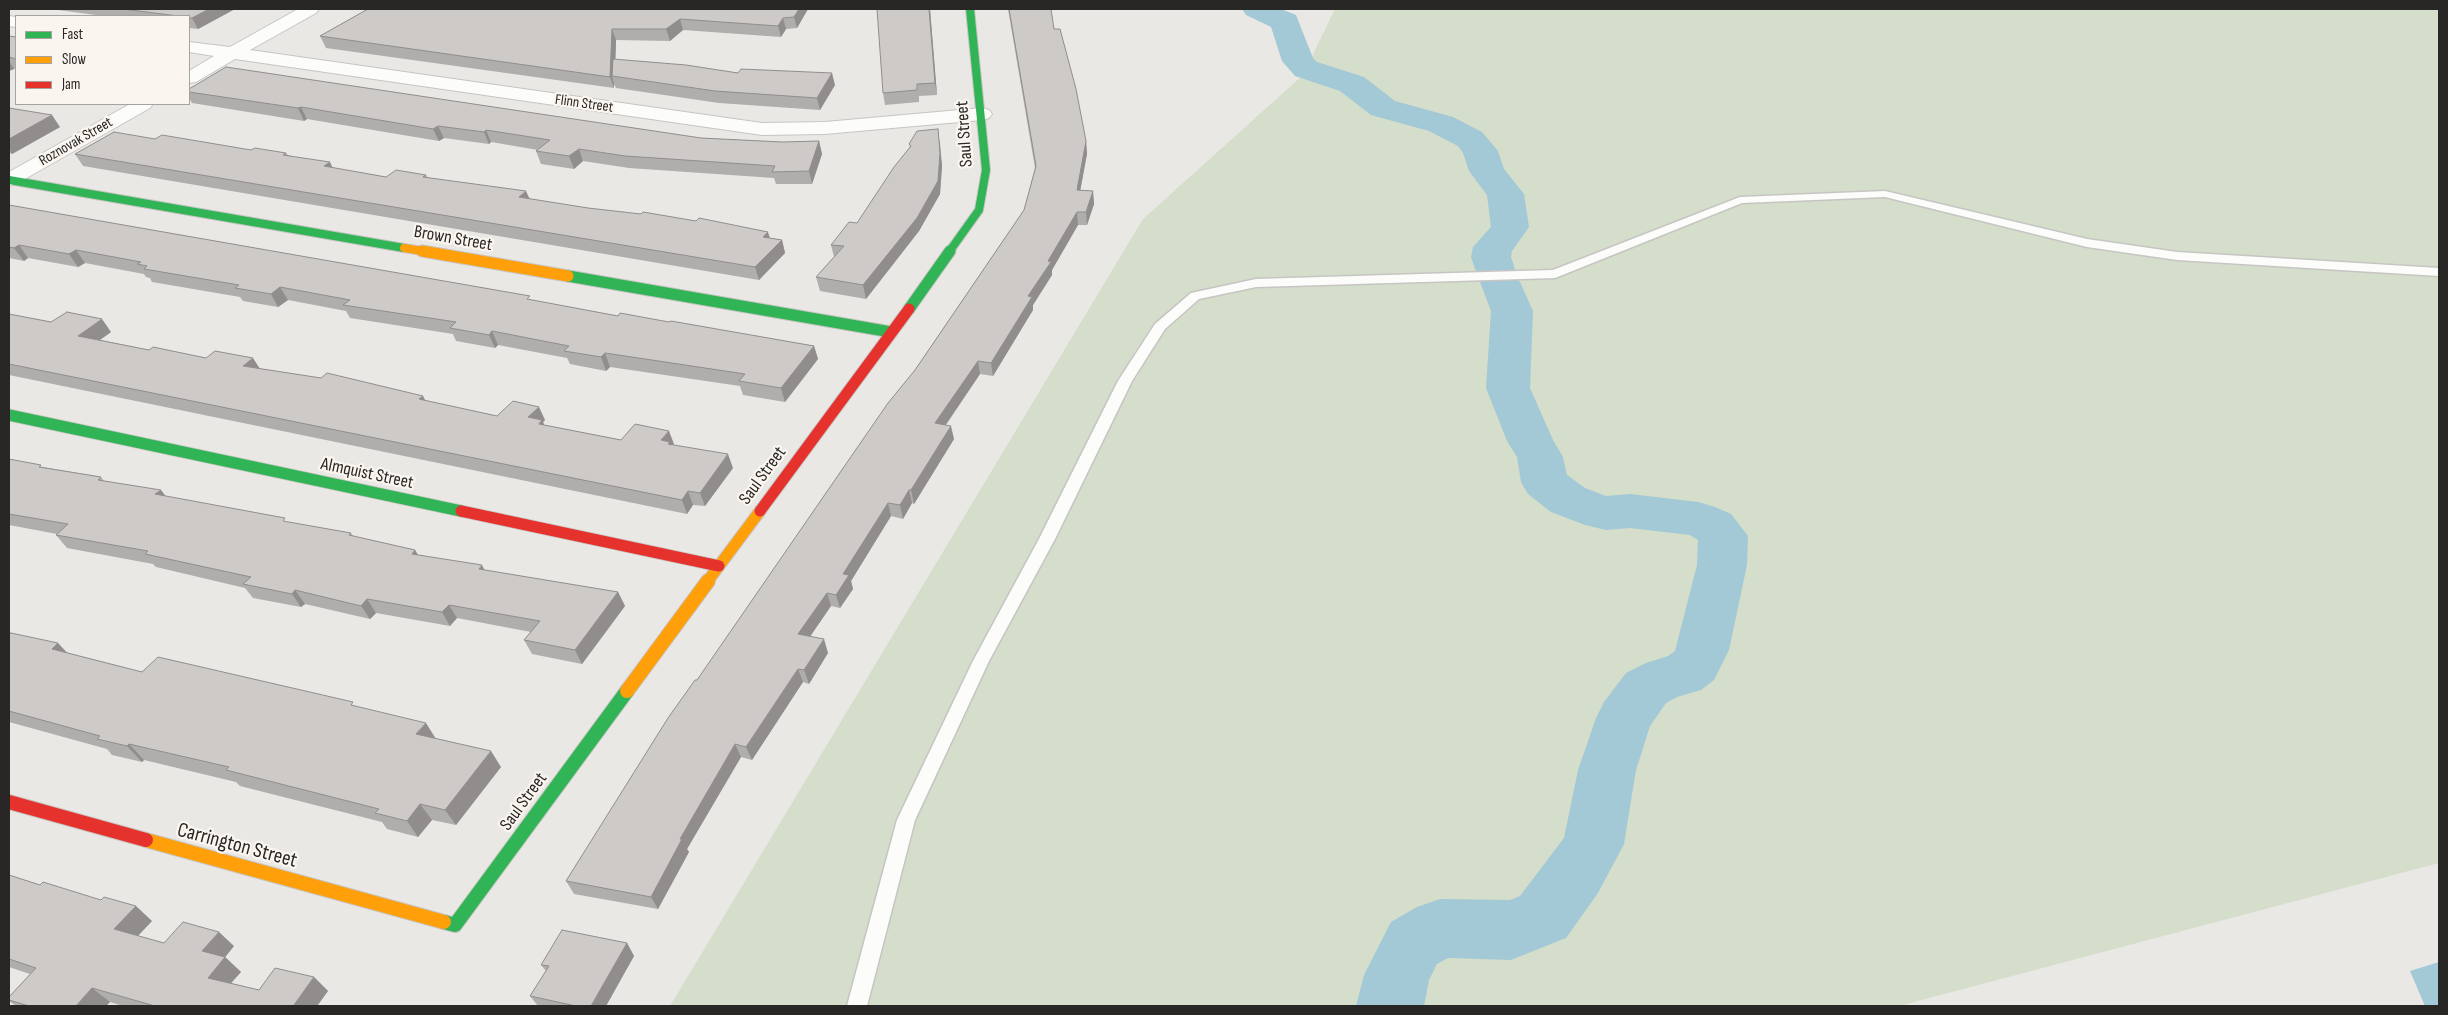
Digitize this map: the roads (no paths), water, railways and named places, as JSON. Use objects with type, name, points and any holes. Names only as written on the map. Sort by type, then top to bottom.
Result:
[{"type":"street","points":[[190,77],[310,9]]},
{"type":"street","name":"Saul Street","points":[[455,925],[718,566],[946,260],[979,210],[986,170],[982,114],[970,9]]},
{"type":"street","name":"Flinn Street","points":[[190,47],[762,129],[825,128],[982,114]]},
{"type":"street","name":"Roznovak Street","points":[[9,180],[141,105]]},
{"type":"street","name":"Brown Street","points":[[9,180],[891,332]]},
{"type":"street","name":"Almquist Street","points":[[9,415],[718,566]]},
{"type":"street","name":"Carrington Street","points":[[9,802],[455,925]]},
{"type":"lane","points":[[858,1006],[906,820],[914,802],[981,661],[1047,539],[1125,381],[1160,327],[1195,296],[1256,283],[1555,274],[1740,200],[1885,194],[2087,243],[2177,256],[2439,272]]},
{"type":"water","points":[[2439,962],[2439,1006],[2425,1006],[2410,971]]},
{"type":"waterway","points":[[1257,9],[1285,22],[1298,61],[1306,69],[1352,84],[1383,108],[1441,124],[1470,139],[1480,151],[1487,171],[1505,194],[1510,227],[1505,236],[1493,247],[1491,257],[1495,269]]},
{"type":"waterway","points":[[1390,1006],[1397,975],[1414,943],[1440,928],[1511,930],[1543,917],[1576,873],[1593,844],[1607,770],[1624,718],[1646,688],[1665,678],[1682,675],[1695,665],[1702,650],[1722,565],[1723,536],[1714,526],[1698,519],[1630,511],[1606,513],[1585,508],[1568,500],[1545,482],[1540,457],[1530,441],[1508,388],[1512,311],[1500,282]]}]
